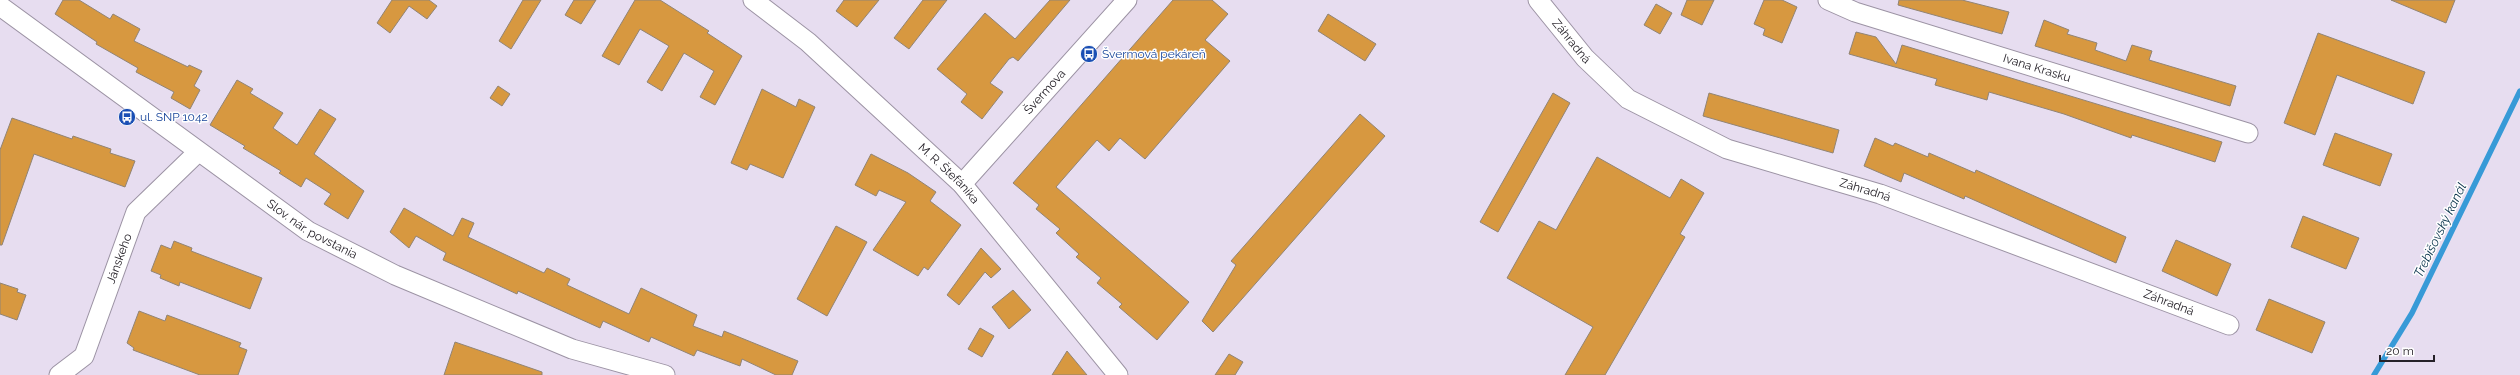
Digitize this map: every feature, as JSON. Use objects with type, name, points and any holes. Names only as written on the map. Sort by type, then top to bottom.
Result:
[{"type":"street","name":"M. R. Štefánika","points":[[753,0],[808,42],[962,184],[1118,375]]},
{"type":"street","name":"Švermova","points":[[962,184],[1127,0]]},
{"type":"street","name":"Záhradná","points":[[1538,0],[1585,58],[1628,99],[1727,149],[1880,194],[2230,325]]},
{"type":"street","name":"Ivana Krasku","points":[[1828,0],[1855,12],[2248,133]]},
{"type":"street","name":"Slov. nár. povstania","points":[[0,6],[308,231],[395,275],[572,349],[664,375]]},
{"type":"street","name":"Jánskeho","points":[[59,375],[84,356],[136,212],[198,152]]},
{"type":"building","points":[[63,0],[79,0],[110,19],[113,14],[140,29],[134,41],[188,67],[189,65],[202,71],[194,86],[200,90],[190,109],[171,98],[174,92],[136,72],[138,68],[96,44],[97,42],[55,14]]},
{"type":"building","points":[[392,0],[429,0],[437,6],[427,19],[409,6],[390,33],[377,23]]},
{"type":"building","points":[[523,0],[541,0],[511,49],[499,41]]},
{"type":"building","points":[[574,0],[596,0],[581,24],[565,15]]},
{"type":"building","points":[[635,0],[660,0],[709,31],[707,33],[742,56],[715,105],[700,97],[714,71],[684,53],[662,91],[647,82],[669,46],[640,29],[619,65],[602,56]]},
{"type":"building","points":[[844,0],[879,0],[857,27],[836,11]]},
{"type":"building","points":[[923,0],[947,0],[909,49],[894,38]]},
{"type":"building","points":[[1050,0],[1070,0],[1018,61],[1013,57],[1009,59],[990,83],[1003,92],[982,119],[961,102],[967,94],[937,69],[985,13],[1015,39]]},
{"type":"building","points":[[1173,0],[1212,0],[1228,14],[1205,40],[1230,61],[1145,159],[1120,138],[1109,151],[1097,140],[1056,187],[1189,302],[1157,340],[1119,307],[1122,304],[1097,283],[1101,278],[1076,257],[1079,254],[1056,233],[1060,229],[1036,209],[1039,205],[1013,183]]},
{"type":"building","points":[[1687,0],[1714,0],[1702,25],[1681,15]]},
{"type":"building","points":[[1764,0],[1782,0],[1797,7],[1782,43],[1763,35],[1765,29],[1754,24]]},
{"type":"building","points":[[1899,0],[1962,0],[2009,12],[2002,34],[1898,5]]},
{"type":"building","points":[[2391,0],[2455,0],[2446,23]]},
{"type":"building","points":[[1656,4],[1672,13],[1660,34],[1644,25]]},
{"type":"building","points":[[1328,14],[1376,44],[1365,61],[1318,31]]},
{"type":"building","points":[[2044,20],[2069,30],[2067,34],[2097,43],[2095,50],[2126,61],[2132,45],[2152,51],[2149,60],[2236,86],[2230,106],[2035,46]]},
{"type":"building","points":[[1856,32],[1876,37],[1896,64],[1902,45],[2222,142],[2215,162],[2132,135],[2131,138],[2064,114],[1989,92],[1987,100],[1935,85],[1937,79],[1849,54]]},
{"type":"building","points":[[2318,33],[2425,72],[2413,104],[2337,75],[2315,135],[2284,123]]},
{"type":"building","points":[[237,80],[253,89],[250,93],[283,113],[273,128],[297,145],[320,109],[336,119],[314,154],[364,191],[348,219],[324,204],[331,194],[306,178],[301,187],[279,173],[281,171],[243,148],[245,146],[210,125]]},
{"type":"building","points":[[498,86],[510,94],[502,106],[490,98]]},
{"type":"building","points":[[762,89],[796,107],[799,99],[815,107],[783,178],[750,164],[747,170],[731,163]]},
{"type":"building","points":[[1553,93],[1570,103],[1498,232],[1480,222]]},
{"type":"building","points":[[1709,93],[1839,130],[1833,153],[1703,116]]},
{"type":"building","points":[[1360,114],[1385,136],[1213,332],[1202,321],[1236,265],[1231,261]]},
{"type":"building","points":[[12,118],[72,139],[73,136],[111,149],[110,153],[135,161],[125,187],[34,154],[2,245],[0,245],[0,150]]},
{"type":"building","points":[[2335,133],[2392,154],[2380,186],[2323,165]]},
{"type":"building","points":[[1875,138],[1893,146],[1895,143],[1928,157],[1929,153],[1975,173],[1976,170],[2126,237],[2116,263],[1965,196],[1964,199],[1904,173],[1901,182],[1864,166]]},
{"type":"building","points":[[871,154],[908,173],[936,192],[930,201],[961,225],[928,270],[924,267],[918,276],[873,250],[906,202],[879,190],[876,196],[855,185]]},
{"type":"building","points":[[1597,157],[1670,198],[1681,179],[1704,193],[1680,234],[1685,237],[1605,375],[1565,375],[1593,327],[1507,278],[1539,221],[1556,230]]},
{"type":"building","points":[[404,208],[453,236],[462,218],[474,223],[468,237],[544,273],[547,268],[570,279],[567,285],[629,314],[641,288],[697,315],[693,326],[722,337],[724,331],[798,361],[792,375],[776,375],[742,359],[740,366],[697,350],[694,356],[651,337],[649,342],[603,321],[600,328],[518,291],[517,294],[443,260],[446,253],[416,236],[409,248],[390,232]]},
{"type":"building","points":[[2303,216],[2359,238],[2346,269],[2291,247]]},
{"type":"building","points":[[836,226],[867,242],[827,316],[797,299]]},
{"type":"building","points":[[2176,240],[2231,264],[2217,296],[2162,271]]},
{"type":"building","points":[[174,241],[192,248],[191,251],[262,278],[250,309],[180,282],[179,286],[160,278],[161,275],[151,271],[161,245],[171,249]]},
{"type":"building","points":[[981,248],[1001,269],[991,278],[985,272],[959,305],[947,295]]},
{"type":"building","points":[[0,283],[18,289],[17,292],[26,295],[17,320],[0,314]]},
{"type":"building","points":[[1013,290],[1031,310],[1009,329],[992,307]]},
{"type":"building","points":[[2269,299],[2325,322],[2312,353],[2256,330]]},
{"type":"building","points":[[139,311],[165,321],[167,315],[241,343],[239,347],[247,350],[238,375],[200,375],[133,350],[134,348],[127,343]]},
{"type":"building","points":[[980,328],[994,336],[982,357],[968,349]]},
{"type":"building","points":[[455,342],[542,372],[542,375],[444,375]]},
{"type":"building","points":[[1067,351],[1087,375],[1052,375]]},
{"type":"building","points":[[1229,354],[1243,362],[1235,375],[1215,375]]},
{"type":"waterway","name":"Trebišovský kanál","points":[[2374,375],[2412,313],[2520,91]]},
{"type":"place","name":"Švermová pekáreň","points":[[1089,54]]},
{"type":"place","name":"ul. SNP 1042","points":[[127,117]]}]
